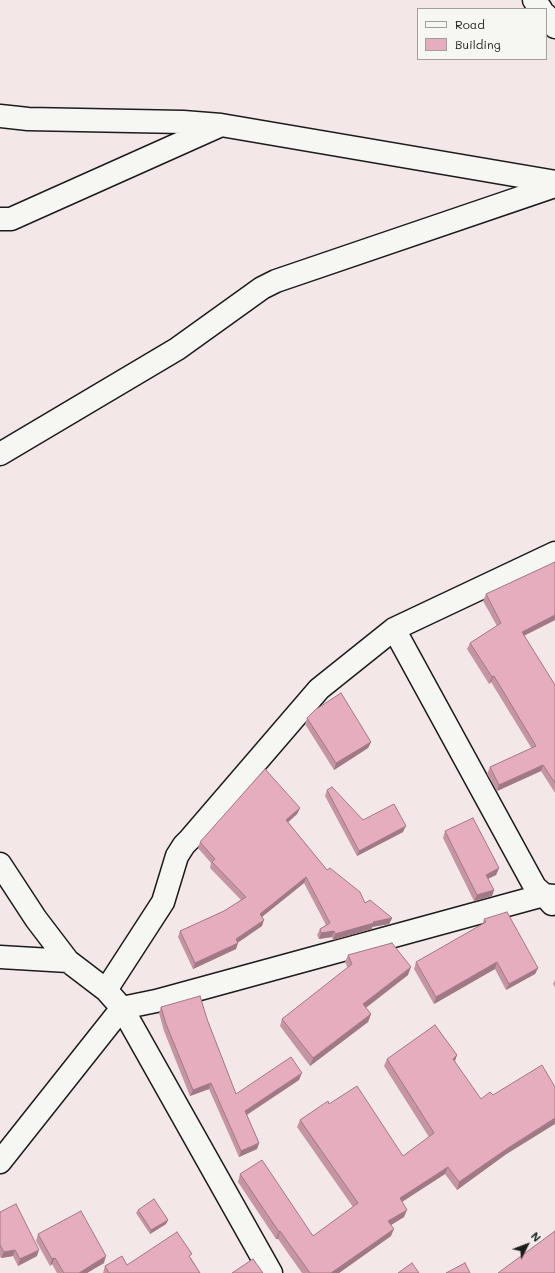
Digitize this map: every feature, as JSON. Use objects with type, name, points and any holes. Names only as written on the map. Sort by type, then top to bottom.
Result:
[{"type":"street","points":[[534,0],[540,8]]},
{"type":"street","points":[[547,16],[555,27]]},
{"type":"street","points":[[0,116],[28,119],[184,122],[221,125],[555,182]]},
{"type":"street","points":[[0,220],[11,219],[221,125]]},
{"type":"street","points":[[0,454],[176,349],[262,288],[555,186]]},
{"type":"street","points":[[106,990],[164,902],[177,856],[184,845],[319,689],[394,629],[555,553]]},
{"type":"street","points":[[394,629],[534,887],[551,900]]},
{"type":"street","points":[[0,864],[36,920],[68,961],[106,990],[122,1008],[271,1273]]},
{"type":"street","points":[[0,1162],[122,1008],[156,1001],[551,900]]},
{"type":"street","points":[[0,957],[68,961]]},
{"type":"building","points":[[555,562],[555,615],[522,632],[555,685],[555,783],[543,765],[499,785],[490,767],[536,746],[494,676],[492,677],[470,643],[501,623],[486,594]]},
{"type":"building","points":[[341,693],[371,742],[336,763],[307,718],[315,710]]},
{"type":"building","points":[[265,769],[300,808],[286,820],[327,870],[330,868],[360,892],[365,903],[370,900],[392,918],[373,922],[374,923],[335,934],[334,931],[321,933],[320,929],[330,923],[306,877],[260,914],[264,920],[236,939],[238,943],[195,963],[180,931],[224,911],[246,897],[212,862],[215,859],[200,842]]},
{"type":"building","points":[[332,787],[363,820],[394,804],[406,826],[359,851],[327,790]]},
{"type":"building","points":[[473,818],[499,868],[486,875],[494,890],[477,895],[445,831]]},
{"type":"building","points":[[507,912],[538,968],[509,984],[497,962],[436,997],[416,962],[486,922],[484,919]]},
{"type":"building","points":[[392,943],[411,967],[363,1004],[371,1014],[313,1058],[282,1019],[352,964],[348,955]]},
{"type":"building","points":[[200,996],[207,1019],[236,1094],[291,1057],[302,1073],[245,1111],[259,1143],[241,1151],[211,1083],[193,1090],[166,1024],[161,1007]]},
{"type":"building","points":[[435,1025],[457,1055],[453,1059],[481,1099],[490,1092],[493,1095],[542,1065],[555,1087],[555,1118],[459,1182],[448,1167],[400,1198],[407,1210],[388,1221],[394,1229],[331,1273],[310,1273],[280,1231],[279,1232],[240,1174],[262,1160],[313,1236],[358,1203],[300,1120],[328,1101],[329,1104],[357,1086],[403,1156],[434,1133],[387,1059]]},
{"type":"building","points":[[154,1199],[168,1220],[151,1230],[138,1210]]},
{"type":"building","points":[[16,1204],[39,1250],[20,1259],[15,1250],[4,1252],[0,1245],[0,1212]]},
{"type":"building","points":[[81,1211],[106,1256],[79,1273],[64,1273],[55,1258],[52,1259],[38,1234]]},
{"type":"building","points":[[555,1231],[555,1273],[498,1273]]},
{"type":"building","points":[[177,1232],[192,1254],[189,1256],[200,1273],[109,1273],[105,1266],[122,1256],[127,1265]]},
{"type":"building","points":[[253,1259],[263,1273],[232,1273]]},
{"type":"building","points":[[412,1263],[419,1273],[398,1273]]},
{"type":"building","points":[[465,1263],[470,1273],[446,1273]]}]
